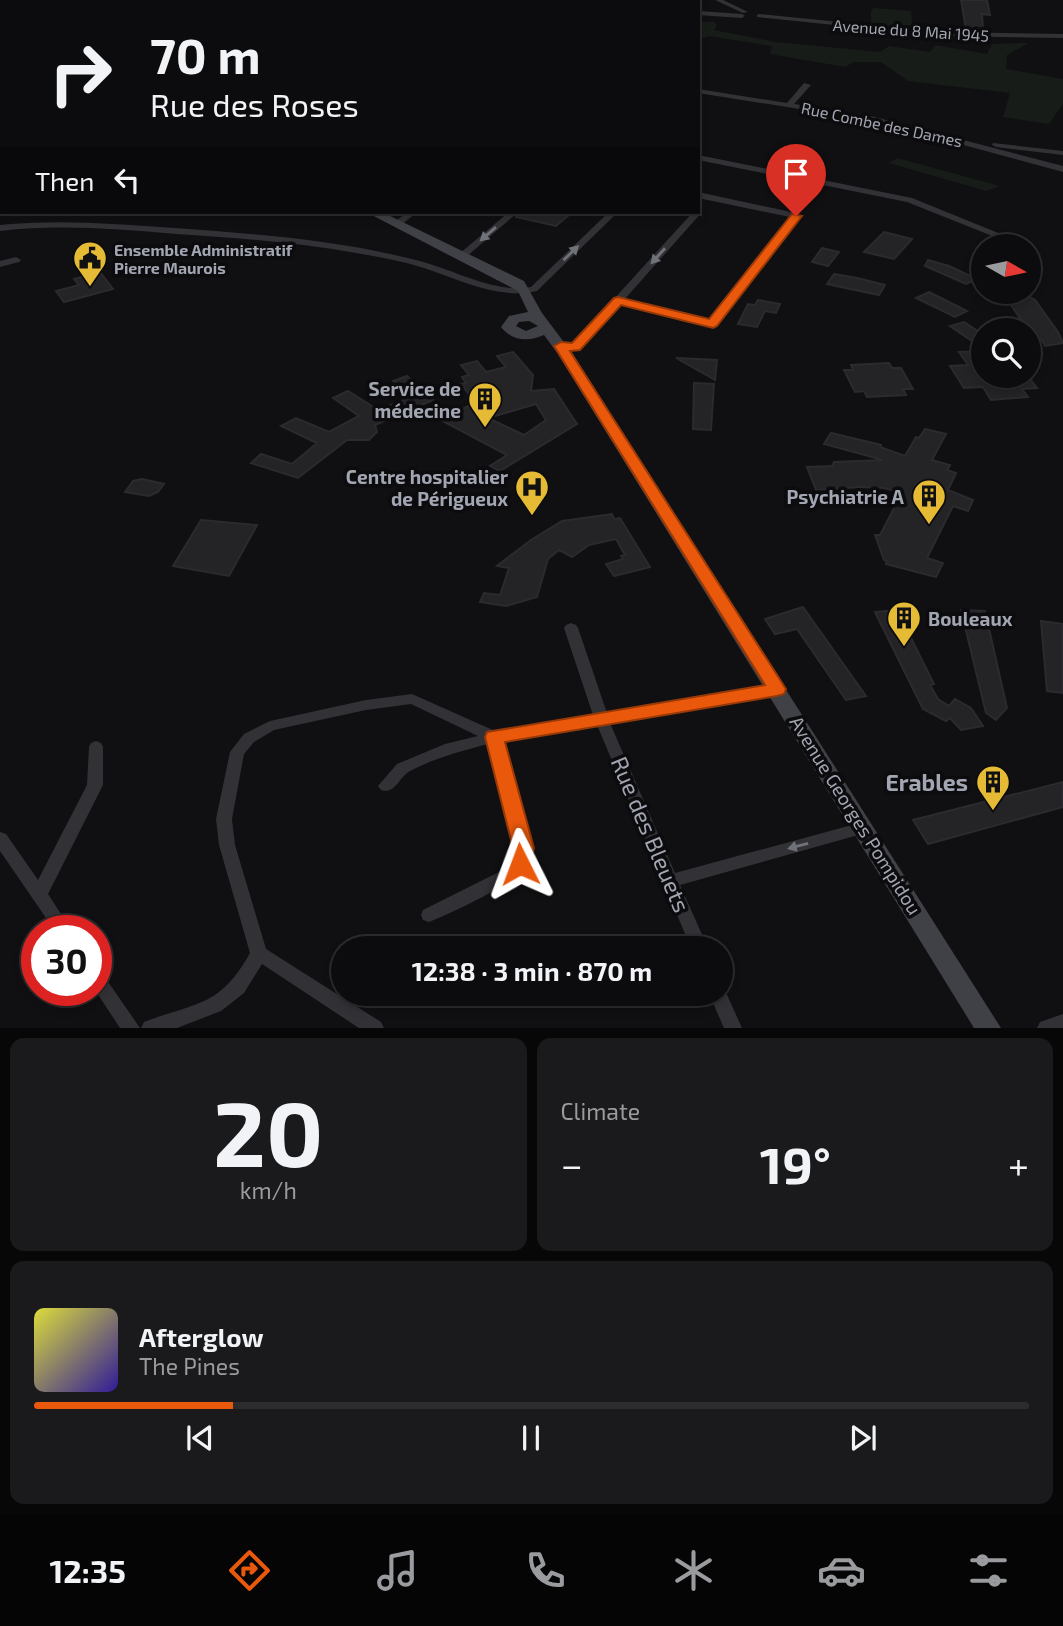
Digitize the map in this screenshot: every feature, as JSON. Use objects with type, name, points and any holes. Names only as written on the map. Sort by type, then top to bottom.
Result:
[{"type":"main road","name":"Avenue Georges Pompidou","points":[[376,214],[498,273],[522,292],[532,310],[561,346],[988,1027]]},
{"type":"main road","points":[[519,317],[523,304],[522,292]]},
{"type":"main road","points":[[519,317],[543,323],[536,334],[524,335],[511,331],[508,327],[509,322],[519,317]]},
{"type":"main road","name":"Avenue Georges Pompidou","points":[[524,335],[548,344],[559,355],[570,375],[587,391]]},
{"type":"street","points":[[718,0],[744,14]]},
{"type":"street","name":"Avenue du 8 Mai 1945","points":[[700,13],[744,14],[940,34],[1063,36]]},
{"type":"street","points":[[789,105],[807,85]]},
{"type":"street","name":"Rue Combe des Dames","points":[[700,91],[875,119],[1063,169]]},
{"type":"street","points":[[982,146],[1014,146],[1063,152]]},
{"type":"street","points":[[700,157],[909,200],[995,234]]},
{"type":"street","points":[[618,300],[713,324],[796,216],[700,195]]},
{"type":"street","points":[[700,210],[711,198]]},
{"type":"street","points":[[397,224],[410,214]]},
{"type":"street","points":[[462,256],[512,214]]},
{"type":"street","points":[[0,228],[47,222],[267,237],[399,259],[496,289],[522,292],[534,289],[612,214]]},
{"type":"street","points":[[561,346],[576,347],[696,214]]},
{"type":"street","points":[[0,264],[16,260]]},
{"type":"street","points":[[571,628],[602,720]]},
{"type":"street","points":[[386,786],[402,768],[450,748],[494,737],[777,689]]},
{"type":"street","points":[[375,1027],[259,953],[227,845],[224,819],[237,752],[249,738],[271,726],[366,705],[412,699],[494,737]]},
{"type":"street","name":"Rue des Bleuets","points":[[602,720],[694,936]]},
{"type":"street","points":[[429,915],[507,876],[520,864],[524,848],[494,737]]},
{"type":"street","points":[[39,895],[94,785],[96,747]]},
{"type":"street","points":[[671,881],[863,828]]},
{"type":"street","points":[[0,838],[5,858],[39,895],[53,915]]},
{"type":"street","points":[[150,1027],[221,1004],[246,981],[259,953]]},
{"type":"street","points":[[112,1000],[131,1027]]},
{"type":"street","points":[[723,1006],[733,1027]]},
{"type":"street","points":[[1046,1027],[1063,1023]]},
{"type":"shaded area","points":[[874,8],[911,11],[912,25],[917,29],[871,25],[871,11]]},
{"type":"shaded area","points":[[700,22],[714,22],[717,25],[714,30],[776,42],[880,52],[889,46],[930,52],[935,45],[987,54],[992,44],[1029,43],[1007,55],[1006,69],[1063,79],[1063,104],[1049,124],[1003,117],[1010,93],[908,81],[881,62],[854,62],[845,67],[770,54],[772,46],[709,36],[700,39]]},
{"type":"shaded area","points":[[897,158],[1000,186],[986,191],[889,163]]},
{"type":"building","points":[[961,0],[987,0],[990,15],[982,14],[983,30],[966,29]]},
{"type":"building","points":[[518,214],[569,215],[556,226],[516,217]]},
{"type":"building","points":[[884,232],[912,239],[894,259],[864,252]]},
{"type":"building","points":[[822,248],[839,252],[828,266],[812,262]]},
{"type":"building","points":[[928,260],[949,266],[971,276],[971,282],[966,284],[925,266]]},
{"type":"building","name":"Ensemble Administratif Pierre Maurois","points":[[100,272],[113,289],[64,302],[56,291],[79,285],[74,279]]},
{"type":"building","points":[[834,274],[885,285],[879,295],[827,284]]},
{"type":"building","points":[[929,292],[967,311],[955,317],[916,298]]},
{"type":"building","points":[[758,300],[780,304],[776,313],[765,311],[757,327],[738,324],[748,304],[755,305]]},
{"type":"building","points":[[1010,304],[1038,304],[1063,343],[1045,346],[1041,340],[1041,318],[1020,318]]},
{"type":"building","points":[[964,322],[971,327],[971,340],[950,326]]},
{"type":"building","name":"Service de médecine","points":[[513,352],[533,375],[531,391],[554,389],[577,424],[500,471],[490,466],[507,455],[439,419],[476,403],[461,384],[466,383],[462,377],[469,375],[461,365],[477,361],[486,372],[506,367],[497,356]],"holes":[[[536,404],[546,420],[524,435],[488,418]]]},
{"type":"building","points":[[959,352],[971,352],[971,388],[964,388],[950,366],[968,365]]},
{"type":"building","points":[[676,358],[717,360],[715,380]]},
{"type":"building","points":[[889,363],[892,368],[901,368],[913,389],[903,389],[906,395],[867,397],[864,391],[855,392],[844,370],[853,370],[851,365]]},
{"type":"building","points":[[407,376],[433,400],[375,425],[377,432],[369,440],[347,440],[298,478],[251,463],[261,454],[292,464],[317,443],[281,426],[296,418],[329,432],[359,416],[333,398],[348,391],[378,410],[411,397],[393,381]]},
{"type":"building","points":[[694,383],[714,384],[711,430],[693,429]]},
{"type":"building","points":[[984,388],[1037,388],[1022,389],[1028,397],[991,400]]},
{"type":"building","points":[[925,429],[946,434],[932,460],[950,465],[947,470],[956,473],[948,490],[973,500],[968,511],[953,506],[927,558],[943,563],[936,577],[886,564],[887,561],[884,560],[875,535],[880,535],[902,493],[884,488],[860,487],[816,490],[807,467],[832,466],[834,462],[883,460],[824,444],[831,433],[881,445],[880,447],[905,456],[916,437],[919,438]]},
{"type":"building","points":[[142,479],[164,484],[158,492],[149,496],[125,492],[133,481]]},
{"type":"building","points":[[612,514],[614,519],[620,518],[650,567],[614,576],[606,564],[623,559],[621,556],[625,555],[616,539],[589,545],[572,557],[559,550],[548,559],[537,597],[506,606],[480,602],[484,593],[500,595],[509,568],[497,566],[531,540],[562,521]]},
{"type":"building","points":[[201,520],[257,525],[229,576],[173,566]]},
{"type":"building","points":[[803,607],[866,696],[846,700],[797,629],[775,634],[765,619]]},
{"type":"building","name":"Bouleaux","points":[[897,610],[934,684],[930,685],[938,699],[949,706],[955,699],[971,708],[983,726],[961,730],[950,718],[946,721],[923,709],[875,612]]},
{"type":"building","points":[[961,610],[985,611],[1007,708],[996,720],[986,713]]},
{"type":"building","points":[[1041,621],[1063,624],[1063,693],[1047,691]]},
{"type":"building","name":"Erables","points":[[1063,782],[1063,807],[928,844],[913,820]]},
{"type":"place","name":"Ensemble Administratif Pierre Maurois","points":[[90,288]]},
{"type":"place","name":"Service de médecine","points":[[485,429]]},
{"type":"place","name":"Centre hospitalier de Périgueux","points":[[532,517]]},
{"type":"place","name":"Psychiatrie A","points":[[929,526]]},
{"type":"place","name":"Bouleaux","points":[[904,648]]},
{"type":"place","name":"Erables","points":[[993,812]]},
{"type":"route","points":[[520,864],[524,848],[494,737],[777,689],[561,346],[576,347],[618,300],[713,324],[796,216]]}]
